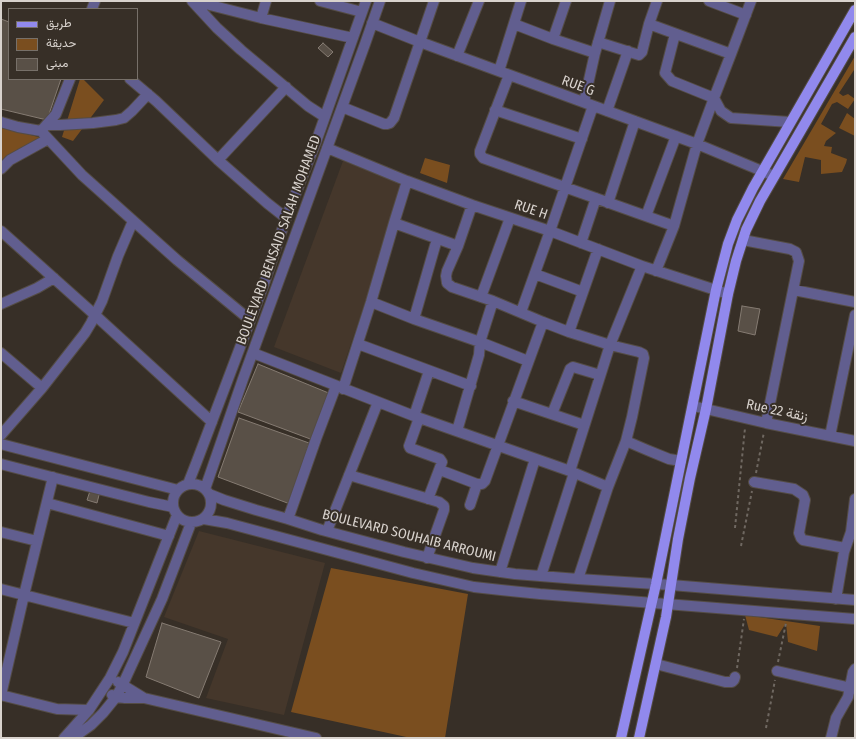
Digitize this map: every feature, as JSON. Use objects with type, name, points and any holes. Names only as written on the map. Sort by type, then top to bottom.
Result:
[{"type":"main road","points":[[621,738],[656,584],[723,259],[732,232],[762,170],[855,10]]},
{"type":"main road","points":[[639,738],[656,664],[682,520],[736,261],[746,230],[753,215],[855,36]]},
{"type":"street","points":[[193,1],[261,18],[353,38]]},
{"type":"street","points":[[193,1],[217,28],[241,50],[308,106],[324,117]]},
{"type":"street","points":[[261,18],[266,1]]},
{"type":"street","points":[[320,1],[362,12]]},
{"type":"street","name":"BOULEVARD BENSAID SALAH MOHAMED","points":[[188,484],[266,278],[286,218],[366,1]]},
{"type":"street","name":"BOULEVARD BENSAID SALAH MOHAMED","points":[[207,492],[243,379],[328,148],[380,1]]},
{"type":"street","points":[[342,107],[384,124],[390,123],[394,118],[434,1]]},
{"type":"street","points":[[457,56],[479,1]]},
{"type":"street","points":[[499,71],[521,1]]},
{"type":"street","points":[[553,39],[566,1]]},
{"type":"street","points":[[521,312],[582,139],[589,104],[595,53],[610,1]]},
{"type":"street","points":[[598,42],[639,55],[642,52],[657,1]]},
{"type":"street","points":[[709,1],[746,15]]},
{"type":"street","points":[[656,271],[674,226],[697,144],[751,1]]},
{"type":"street","name":"RUE G","points":[[372,22],[457,56],[697,144],[774,176]]},
{"type":"street","points":[[514,24],[595,53]]},
{"type":"street","points":[[649,24],[731,54]]},
{"type":"street","points":[[845,28],[855,36]]},
{"type":"street","points":[[675,34],[665,73],[672,81],[714,98],[720,111],[731,118],[790,122]]},
{"type":"street","points":[[607,111],[628,52]]},
{"type":"street","points":[[509,75],[480,151],[483,158],[674,226]]},
{"type":"street","points":[[45,132],[59,108],[70,80]]},
{"type":"street","points":[[131,80],[218,160],[286,218]]},
{"type":"street","points":[[218,160],[286,87]]},
{"type":"street","points":[[1,169],[45,132],[60,125],[124,118],[132,112],[148,94]]},
{"type":"street","points":[[495,110],[582,139]]},
{"type":"street","points":[[608,203],[634,121]]},
{"type":"street","points":[[1,122],[45,132],[82,175],[177,260],[250,320]]},
{"type":"street","points":[[646,216],[676,136]]},
{"type":"street","name":"RUE H","points":[[328,148],[407,181],[472,205],[656,271],[728,294]]},
{"type":"street","points":[[288,519],[316,439],[340,388],[358,344],[407,181]]},
{"type":"street","points":[[581,243],[596,198]]},
{"type":"street","points":[[472,205],[458,246],[447,271],[447,283],[452,287],[493,301],[569,332],[643,354],[644,358],[626,441],[608,487],[578,580]]},
{"type":"street","points":[[481,297],[510,218]]},
{"type":"street","points":[[1,435],[42,388],[85,333],[102,301],[118,256],[133,221]]},
{"type":"street","points":[[394,223],[458,246]]},
{"type":"street","points":[[1,231],[212,422]]},
{"type":"street","points":[[414,319],[437,239]]},
{"type":"street","points":[[743,240],[790,249],[796,252],[799,261],[766,423]]},
{"type":"street","points":[[569,332],[598,249]]},
{"type":"street","points":[[541,576],[572,472],[584,425],[600,375],[610,345],[642,266]]},
{"type":"street","points":[[535,274],[583,292]]},
{"type":"street","points":[[1,304],[54,278]]},
{"type":"street","points":[[794,290],[855,302]]},
{"type":"street","points":[[457,431],[471,386],[479,355],[480,342],[493,301]]},
{"type":"street","points":[[371,302],[528,361]]},
{"type":"street","points":[[830,436],[855,315]]},
{"type":"street","points":[[440,470],[477,484],[482,484],[485,480],[543,322]]},
{"type":"street","points":[[358,344],[471,386]]},
{"type":"street","points":[[1,353],[42,388]]},
{"type":"street","points":[[253,353],[340,388],[572,472],[608,487]]},
{"type":"street","points":[[552,414],[570,369],[573,367],[600,375]]},
{"type":"street","points":[[428,371],[409,446],[410,448],[440,459],[442,462],[428,499]]},
{"type":"street","points":[[513,401],[584,425]]},
{"type":"street","points":[[327,531],[378,402]]},
{"type":"street","name":"Rue 22 زنقة","points":[[693,406],[746,419],[855,441]]},
{"type":"street","points":[[626,441],[646,450],[681,462]]},
{"type":"street","points":[[1,444],[178,490]]},
{"type":"street","points":[[500,572],[535,459]]},
{"type":"street","points":[[1,464],[150,502],[175,511],[185,521],[200,521],[209,512],[211,503],[207,492],[197,485],[188,484],[182,486],[173,497],[175,511],[169,536],[123,652],[110,678],[89,710],[64,738]]},
{"type":"street","points":[[349,475],[439,502],[444,506],[444,510],[427,558]]},
{"type":"street","points":[[53,477],[1,695],[57,709],[89,710]]},
{"type":"street","points":[[754,482],[794,489],[802,495],[805,500],[798,533],[802,540],[845,548]]},
{"type":"street","points":[[470,505],[477,484]]},
{"type":"street","name":"BOULEVARD SOUHAIB ARROUMI","points":[[207,492],[224,500],[327,531],[427,558],[473,568],[578,580],[671,585],[855,600]]},
{"type":"street","points":[[836,599],[845,548],[851,532],[855,499]]},
{"type":"street","points":[[47,503],[169,536]]},
{"type":"street","points":[[204,518],[413,573],[474,587],[855,620]]},
{"type":"street","points":[[71,738],[77,736],[91,725],[116,697],[162,599],[191,522]]},
{"type":"street","points":[[1,532],[37,540]]},
{"type":"street","points":[[1,591],[24,595],[134,623]]},
{"type":"street","points":[[656,664],[730,683],[735,677]]},
{"type":"street","points":[[830,738],[836,718],[852,689],[853,672],[855,669]]},
{"type":"street","points":[[776,671],[852,689]]},
{"type":"street","points":[[110,678],[123,684],[144,698]]},
{"type":"street","points":[[102,691],[116,697],[144,698],[316,738]]},
{"type":"path","points":[[735,528],[746,419]]},
{"type":"path","points":[[735,677],[745,610]]},
{"type":"shaded area","points":[[343,161],[405,185],[341,373],[274,347]]},
{"type":"shaded area","points":[[199,531],[325,563],[284,715],[206,698],[228,639],[164,617]]},
{"type":"green space","points":[[855,56],[855,70],[839,93],[843,96],[848,94],[855,99],[848,109],[837,102],[832,104],[821,124],[836,133],[826,141],[824,146],[832,147],[831,153],[847,159],[842,172],[821,174],[821,160],[805,157],[799,182],[783,179]]},
{"type":"green space","points":[[80,80],[84,80],[104,100],[73,141],[62,137]]},
{"type":"green space","points":[[847,113],[855,119],[855,136],[839,128]]},
{"type":"green space","points":[[1,127],[42,138],[1,165]]},
{"type":"green space","points":[[425,158],[450,165],[447,183],[420,173]]},
{"type":"green space","points":[[331,568],[468,594],[445,738],[411,738],[291,712]]},
{"type":"green space","points":[[745,615],[820,626],[817,651],[788,642],[786,623],[777,637],[749,630]]},
{"type":"building","points":[[1,19],[8,22],[8,80],[61,80],[47,120],[1,109]]},
{"type":"building","points":[[323,43],[333,52],[328,57],[318,48]]},
{"type":"building","points":[[742,306],[760,309],[755,335],[738,331]]},
{"type":"building","points":[[258,364],[331,394],[313,440],[238,412]]},
{"type":"building","points":[[239,418],[309,443],[290,504],[218,477]]},
{"type":"building","points":[[91,488],[100,491],[97,503],[87,500]]},
{"type":"building","points":[[162,623],[221,642],[199,698],[146,677]]}]
